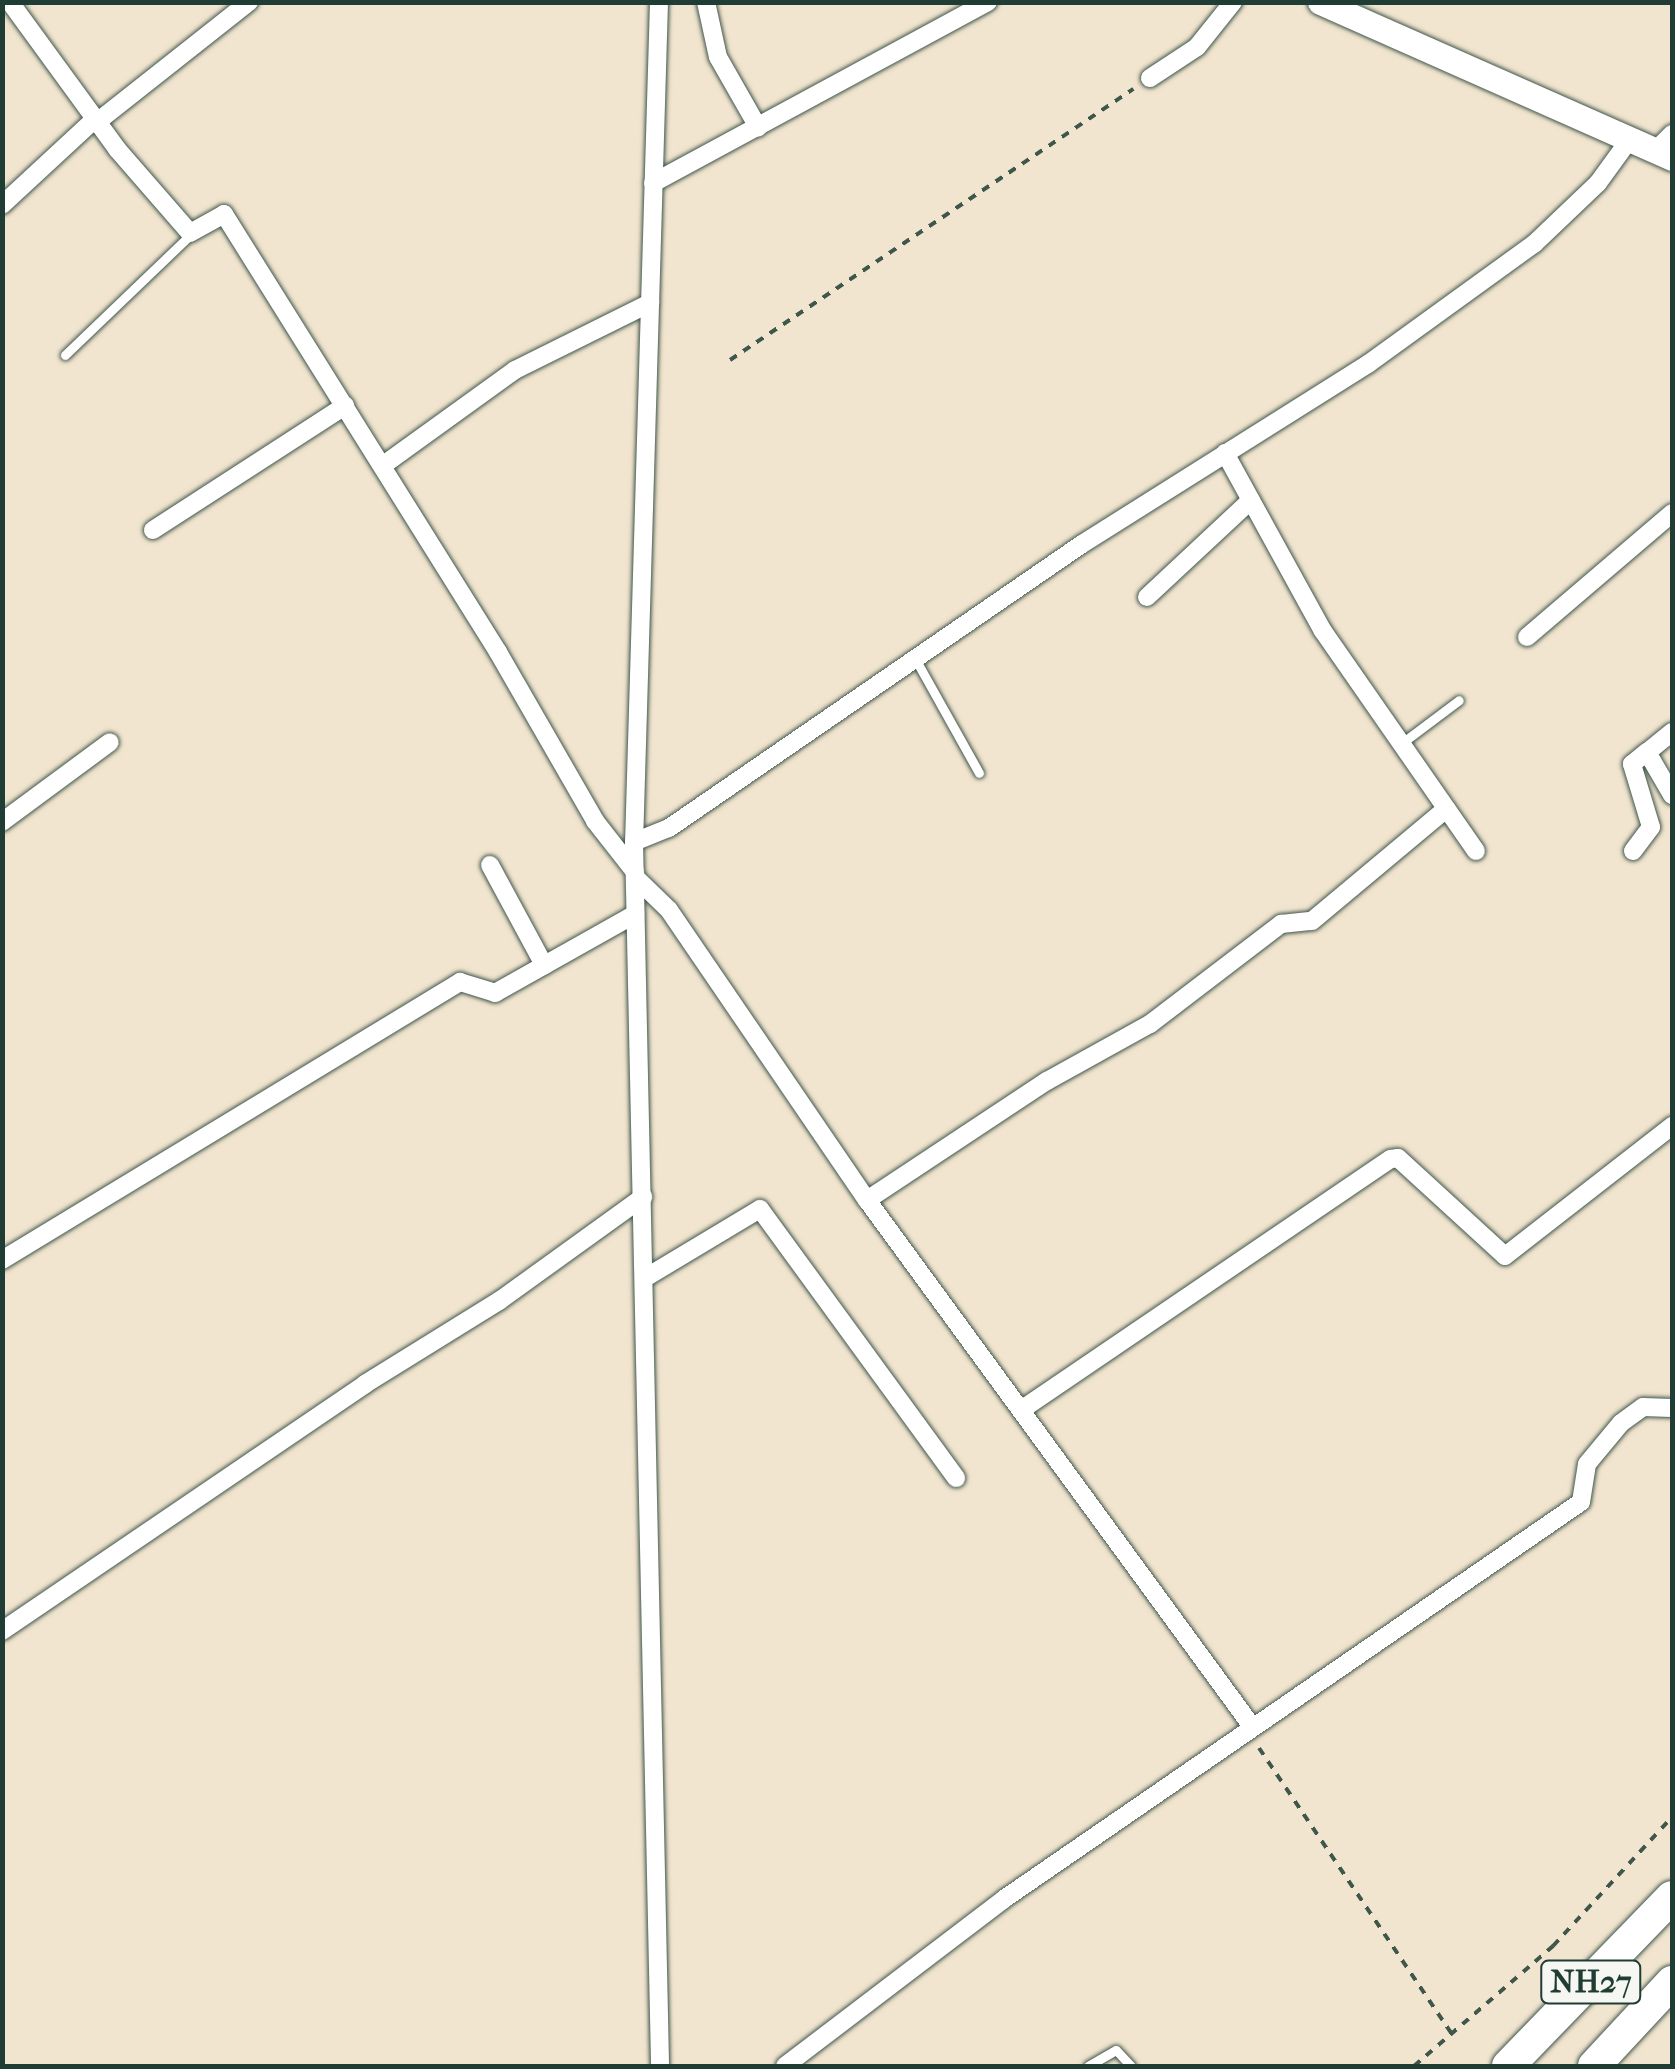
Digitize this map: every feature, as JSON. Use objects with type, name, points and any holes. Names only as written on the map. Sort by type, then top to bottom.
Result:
[{"type":"highway","name":"NH27","points":[[1508,2066],[1672,1896]]},
{"type":"highway","name":"NH27","points":[[1594,2066],[1672,1982]]},
{"type":"street","points":[[10,2],[96,121],[192,234],[224,214],[382,466],[595,822],[669,910],[867,1200],[1248,1726]]},
{"type":"street","points":[[2,206],[96,121],[248,2]]},
{"type":"street","points":[[658,2],[634,842],[660,2066]]},
{"type":"street","points":[[706,2],[718,57],[758,127]]},
{"type":"street","points":[[654,183],[988,2]]},
{"type":"street","points":[[1150,78],[1197,47],[1233,2]]},
{"type":"street","points":[[1320,2],[1630,139],[1667,147]]},
{"type":"street","points":[[634,842],[670,828],[917,662],[1082,544],[1368,364],[1534,244],[1598,184],[1630,139]]},
{"type":"street","points":[[382,466],[515,370],[650,303]]},
{"type":"street","points":[[153,530],[345,406]]},
{"type":"street","points":[[1226,453],[1323,631],[1476,851]]},
{"type":"street","points":[[1147,597],[1251,500]]},
{"type":"street","points":[[1527,636],[1672,513]]},
{"type":"street","points":[[1632,852],[1652,827],[1632,764],[1672,732]]},
{"type":"street","points":[[2,822],[110,742]]},
{"type":"street","points":[[1647,752],[1672,795]]},
{"type":"street","points":[[867,1200],[1047,1080],[1150,1024],[1281,924],[1312,921],[1446,809]]},
{"type":"street","points":[[490,866],[544,965]]},
{"type":"street","points":[[2,1260],[460,982],[494,994],[635,914]]},
{"type":"street","points":[[1021,1410],[1390,1159],[1398,1158],[1505,1256],[1672,1126]]},
{"type":"street","points":[[2,1630],[364,1384],[499,1301],[643,1198]]},
{"type":"street","points":[[645,1278],[760,1209],[956,1478]]},
{"type":"street","points":[[785,2066],[1004,1899],[1248,1726],[1581,1502],[1586,1464],[1621,1423],[1642,1406],[1672,1408]]},
{"type":"lane","points":[[65,355],[192,234]]},
{"type":"lane","points":[[917,662],[979,773]]},
{"type":"lane","points":[[1400,745],[1459,700]]},
{"type":"lane","points":[[1088,2066],[1116,2050],[1132,2066]]},
{"type":"path","points":[[730,360],[1150,78]]},
{"type":"path","points":[[1248,1726],[1452,2034]]},
{"type":"path","points":[[1414,2066],[1553,1946],[1672,1817]]}]
